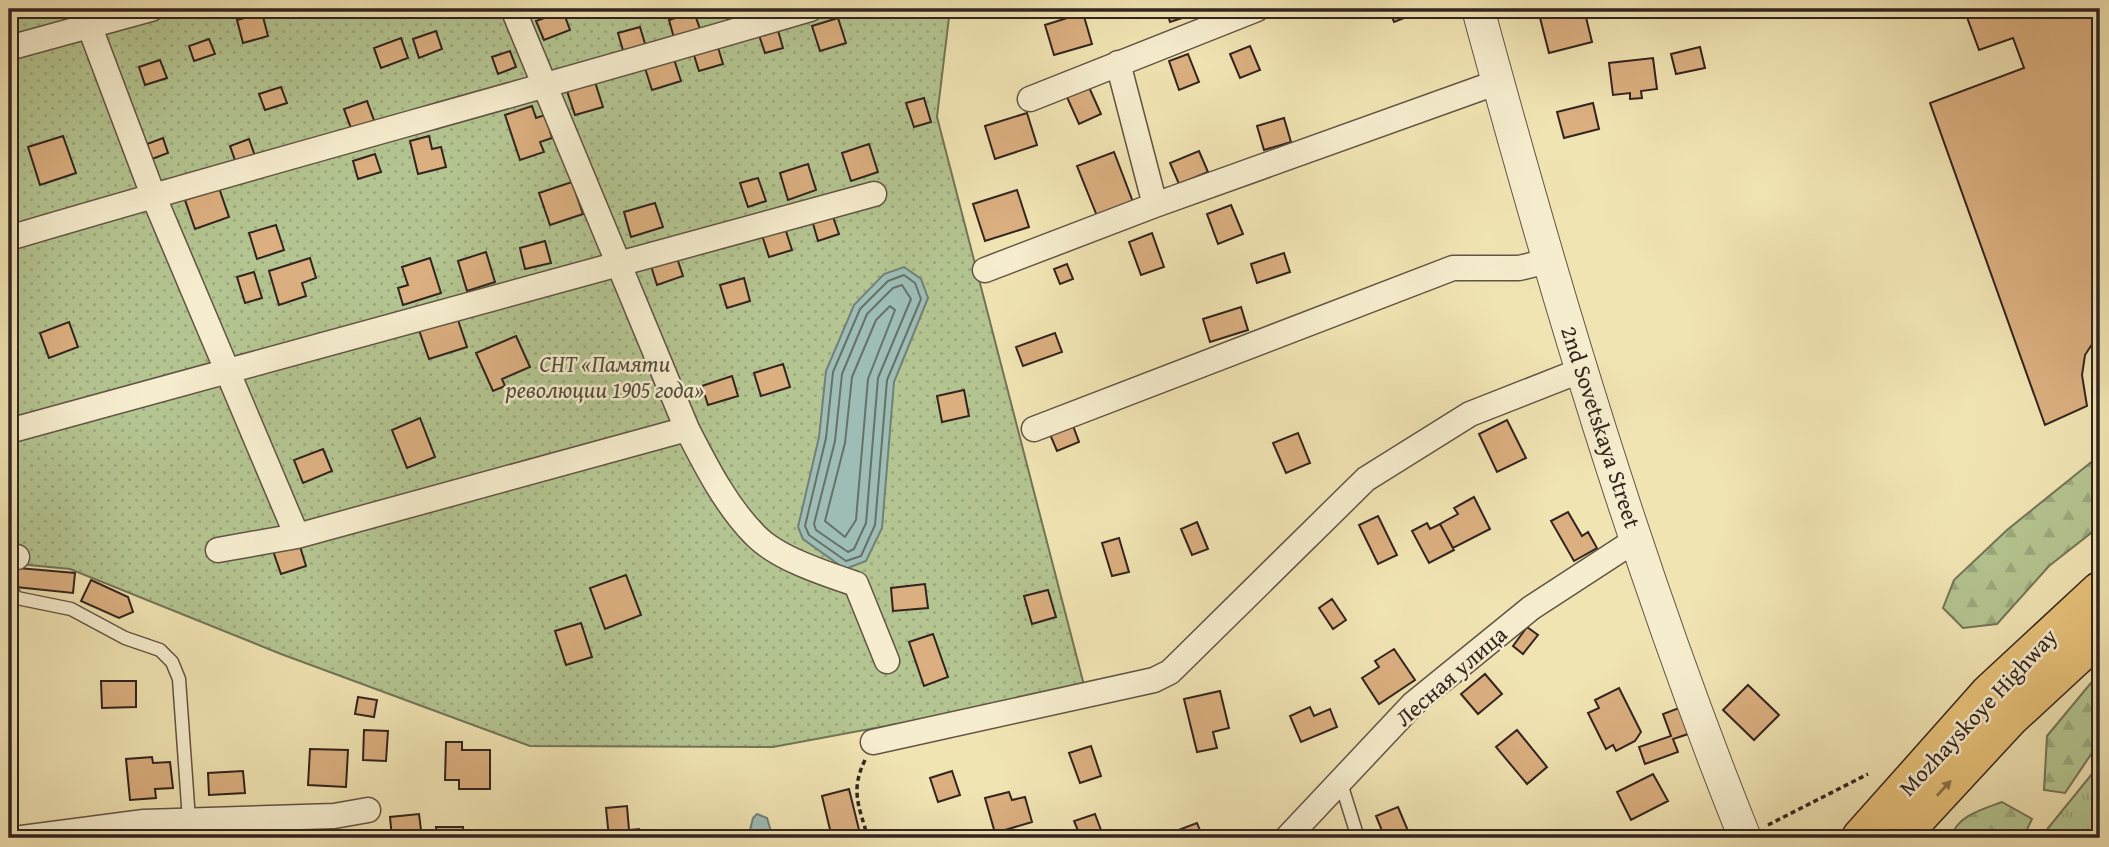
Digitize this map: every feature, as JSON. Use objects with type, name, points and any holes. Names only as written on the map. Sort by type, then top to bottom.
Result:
[{"type":"main road","name":"Mozhayskoye Highway","points":[[1861,838],[1990,693],[2100,591]]},
{"type":"main road","name":"Mozhayskoye Highway","points":[[1898,838],[2009,718],[2100,634]]},
{"type":"street","points":[[9,48],[87,17],[151,9]]},
{"type":"street","points":[[513,9],[687,429],[715,482],[755,536],[810,569],[856,584],[887,662]]},
{"type":"street","points":[[9,239],[153,195],[545,87],[810,9]]},
{"type":"street","points":[[1030,99],[1257,9]]},
{"type":"street","name":"2nd Sovetskaya Street","points":[[1478,9],[1548,261],[1582,370],[1637,540],[1745,837]]},
{"type":"street","points":[[87,17],[153,195],[297,536]]},
{"type":"street","points":[[1118,63],[1155,205]]},
{"type":"street","points":[[985,270],[1155,205],[1498,82]]},
{"type":"street","points":[[9,431],[617,262],[874,194]]},
{"type":"street","points":[[1034,429],[1453,268],[1520,268],[1548,261]]},
{"type":"street","points":[[873,742],[1154,680],[1170,672],[1366,479],[1469,414],[1582,370]]},
{"type":"street","points":[[218,550],[297,536],[687,429]]},
{"type":"street","name":"Лесная улица","points":[[1287,838],[1413,704],[1531,608],[1637,540]]},
{"type":"street","points":[[22,838],[144,822],[334,816],[368,810]]},
{"type":"lane","points":[[9,589],[17,598],[71,609],[125,638],[160,650],[172,662],[179,679],[189,820]]},
{"type":"lane","points":[[1340,780],[1358,838]]},
{"type":"path","points":[[869,838],[856,792],[856,780],[873,742]]},
{"type":"path","points":[[1745,837],[1868,774]]},
{"type":"green space","name":"СНТ «Памяти революции 1905 года»","points":[[9,9],[950,9],[937,117],[1085,689],[773,747],[530,746],[281,654],[70,569],[9,563]]},
{"type":"green space","points":[[2100,455],[2100,526],[2049,566],[1997,624],[1963,628],[1943,608],[1954,580],[2007,530]]},
{"type":"green space","points":[[2100,672],[2100,741],[2065,793],[2044,790],[2047,736]]},
{"type":"green space","points":[[2100,764],[2100,838],[2040,838]]},
{"type":"green space","points":[[2002,802],[2032,819],[2023,838],[1951,838],[1958,824],[1964,819]]},
{"type":"water","points":[[904,267],[921,279],[928,298],[894,382],[882,528],[866,561],[845,569],[803,539],[798,527],[819,437],[826,371],[854,305],[884,274]]},
{"type":"water","points":[[757,814],[767,818],[773,838],[748,838],[753,818]]},
{"type":"building","points":[[724,9],[747,9],[750,17],[729,24]]},
{"type":"building","points":[[1166,9],[1189,9],[1191,15],[1170,22]]},
{"type":"building","points":[[1389,9],[1427,9],[1394,22]]},
{"type":"building","points":[[1584,9],[1592,42],[1549,53],[1538,10]]},
{"type":"building","points":[[1964,9],[2100,9],[2100,332],[2085,355],[2082,375],[2087,406],[2045,425],[1930,103],[2024,68],[2013,38],[1979,50]]},
{"type":"building","points":[[563,11],[570,30],[544,40],[536,21]]},
{"type":"building","points":[[694,12],[700,29],[674,38],[669,20]]},
{"type":"building","points":[[262,13],[268,36],[243,43],[237,20]]},
{"type":"building","points":[[1083,13],[1092,44],[1054,55],[1045,25]]},
{"type":"building","points":[[838,18],[846,43],[820,51],[812,26]]},
{"type":"building","points":[[640,27],[646,47],[624,54],[618,33]]},
{"type":"building","points":[[777,27],[783,48],[765,53],[758,32]]},
{"type":"building","points":[[436,31],[442,49],[419,58],[413,39]]},
{"type":"building","points":[[401,38],[408,58],[381,68],[374,48]]},
{"type":"building","points":[[209,39],[215,54],[194,61],[189,46]]},
{"type":"building","points":[[717,44],[723,64],[699,71],[693,52]]},
{"type":"building","points":[[1250,46],[1260,70],[1240,78],[1230,54]]},
{"type":"building","points":[[1700,47],[1705,68],[1676,74],[1671,54]]},
{"type":"building","points":[[510,51],[516,67],[498,74],[492,57]]},
{"type":"building","points":[[1188,54],[1199,82],[1179,90],[1169,61]]},
{"type":"building","points":[[673,56],[681,81],[652,90],[644,65]]},
{"type":"building","points":[[1653,58],[1657,89],[1641,91],[1642,98],[1630,99],[1630,93],[1613,95],[1609,63]]},
{"type":"building","points":[[160,60],[167,78],[145,85],[139,67]]},
{"type":"building","points":[[595,82],[603,107],[575,115],[567,91]]},
{"type":"building","points":[[1088,85],[1101,114],[1079,124],[1066,95]]},
{"type":"building","points":[[281,87],[287,103],[265,110],[259,94]]},
{"type":"building","points":[[924,98],[931,122],[914,127],[906,103]]},
{"type":"building","points":[[367,101],[375,123],[352,131],[344,109]]},
{"type":"building","points":[[1593,103],[1599,129],[1564,138],[1557,112]]},
{"type":"building","points":[[532,106],[536,118],[545,115],[552,138],[540,142],[544,152],[520,160],[505,115]]},
{"type":"building","points":[[1027,113],[1037,145],[995,159],[985,126]]},
{"type":"building","points":[[1284,118],[1291,142],[1264,150],[1257,126]]},
{"type":"building","points":[[63,136],[76,173],[40,185],[28,147]]},
{"type":"building","points":[[429,136],[432,149],[441,147],[446,167],[418,174],[410,141]]},
{"type":"building","points":[[163,138],[168,153],[152,159],[147,144]]},
{"type":"building","points":[[249,139],[255,156],[236,163],[230,146]]},
{"type":"building","points":[[869,144],[878,172],[851,181],[842,153]]},
{"type":"building","points":[[1199,151],[1208,172],[1179,184],[1170,163]]},
{"type":"building","points":[[1114,152],[1133,202],[1097,216],[1077,166]]},
{"type":"building","points":[[375,154],[381,172],[358,179],[353,161]]},
{"type":"building","points":[[808,164],[816,190],[788,200],[780,173]]},
{"type":"building","points":[[758,178],[766,201],[748,207],[740,183]]},
{"type":"building","points":[[572,182],[583,214],[550,225],[539,193]]},
{"type":"building","points":[[219,188],[229,217],[195,229],[185,200]]},
{"type":"building","points":[[1017,190],[1029,227],[985,241],[973,204]]},
{"type":"building","points":[[655,203],[663,227],[631,237],[624,212]]},
{"type":"building","points":[[1231,205],[1243,234],[1218,244],[1207,214]]},
{"type":"building","points":[[832,214],[839,234],[818,241],[812,220]]},
{"type":"building","points":[[276,225],[284,250],[257,259],[249,233]]},
{"type":"building","points":[[784,225],[792,250],[769,257],[761,232]]},
{"type":"building","points":[[1152,233],[1164,267],[1141,275],[1129,242]]},
{"type":"building","points":[[545,241],[551,263],[525,269],[520,248]]},
{"type":"building","points":[[486,252],[495,282],[467,291],[458,261]]},
{"type":"building","points":[[1284,253],[1290,272],[1257,283],[1251,264]]},
{"type":"building","points":[[676,255],[683,276],[657,285],[650,263]]},
{"type":"building","points":[[310,258],[316,278],[302,283],[306,296],[279,305],[269,271]]},
{"type":"building","points":[[430,258],[441,293],[403,305],[398,288],[408,285],[402,267]]},
{"type":"building","points":[[1067,264],[1073,279],[1060,284],[1054,269]]},
{"type":"building","points":[[254,272],[262,298],[245,303],[237,277]]},
{"type":"building","points":[[744,278],[750,301],[727,308],[720,285]]},
{"type":"building","points":[[1241,307],[1248,330],[1210,342],[1203,319]]},
{"type":"building","points":[[456,314],[467,347],[429,359],[418,327]]},
{"type":"building","points":[[69,322],[78,347],[49,358],[40,333]]},
{"type":"building","points":[[1055,333],[1062,352],[1023,366],[1016,347]]},
{"type":"building","points":[[516,336],[530,367],[502,379],[505,386],[493,391],[476,353]]},
{"type":"building","points":[[783,364],[790,387],[761,396],[754,373]]},
{"type":"building","points":[[732,376],[738,396],[708,405],[702,386]]},
{"type":"building","points":[[964,390],[969,416],[942,422],[937,396]]},
{"type":"building","points":[[420,418],[435,457],[407,468],[392,430]]},
{"type":"building","points":[[1507,420],[1526,458],[1497,472],[1479,434]]},
{"type":"building","points":[[1072,423],[1079,442],[1057,451],[1049,432]]},
{"type":"building","points":[[1298,433],[1310,463],[1286,473],[1273,443]]},
{"type":"building","points":[[323,449],[332,471],[303,483],[294,460]]},
{"type":"building","points":[[1474,497],[1490,529],[1453,548],[1440,524],[1458,514],[1454,508]]},
{"type":"building","points":[[1568,512],[1582,536],[1588,532],[1597,548],[1574,561],[1551,521]]},
{"type":"building","points":[[1378,516],[1397,555],[1378,564],[1359,525]]},
{"type":"building","points":[[1197,522],[1208,549],[1192,555],[1181,529]]},
{"type":"building","points":[[1427,523],[1430,529],[1440,524],[1454,550],[1429,563],[1412,531]]},
{"type":"building","points":[[1119,538],[1129,572],[1112,576],[1102,543]]},
{"type":"building","points":[[299,543],[306,566],[281,574],[273,551]]},
{"type":"building","points":[[18,568],[75,573],[73,593],[16,587]]},
{"type":"building","points":[[626,575],[641,615],[605,629],[590,588]]},
{"type":"building","points":[[91,580],[128,597],[133,612],[119,618],[81,601]]},
{"type":"building","points":[[925,584],[928,608],[893,611],[891,588]]},
{"type":"building","points":[[1048,590],[1056,617],[1032,624],[1024,596]]},
{"type":"building","points":[[1332,599],[1346,620],[1333,629],[1319,608]]},
{"type":"building","points":[[581,623],[592,657],[566,665],[555,631]]},
{"type":"building","points":[[1527,627],[1538,635],[1523,654],[1513,646]]},
{"type":"building","points":[[933,634],[948,677],[924,686],[909,642]]},
{"type":"building","points":[[1394,649],[1415,680],[1379,704],[1362,678],[1379,667],[1375,661]]},
{"type":"building","points":[[1485,674],[1502,694],[1478,714],[1461,694]]},
{"type":"building","points":[[101,681],[136,681],[136,707],[102,708]]},
{"type":"building","points":[[1748,685],[1779,715],[1754,740],[1723,710]]},
{"type":"building","points":[[1619,688],[1641,732],[1635,741],[1616,751],[1613,745],[1606,749],[1588,713],[1599,708],[1595,700]]},
{"type":"building","points":[[1220,691],[1229,728],[1213,732],[1217,748],[1197,752],[1184,699]]},
{"type":"building","points":[[358,697],[377,700],[374,717],[355,714]]},
{"type":"building","points":[[1310,707],[1314,716],[1330,709],[1337,727],[1301,742],[1290,716]]},
{"type":"building","points":[[1679,708],[1688,734],[1673,739],[1678,752],[1645,764],[1639,747],[1671,736],[1663,714]]},
{"type":"building","points":[[364,730],[388,731],[386,761],[363,760]]},
{"type":"building","points":[[1517,730],[1547,767],[1527,784],[1496,747]]},
{"type":"building","points":[[446,742],[462,742],[462,750],[490,750],[490,789],[459,789],[459,780],[445,780]]},
{"type":"building","points":[[1091,746],[1101,776],[1080,783],[1069,753]]},
{"type":"building","points":[[310,749],[348,750],[346,787],[308,785]]},
{"type":"building","points":[[152,757],[153,763],[170,762],[173,788],[155,789],[156,798],[130,800],[126,759]]},
{"type":"building","points":[[243,771],[245,793],[209,795],[208,773]]},
{"type":"building","points":[[952,771],[960,795],[938,802],[930,778]]},
{"type":"building","points":[[1653,774],[1668,801],[1631,820],[1617,792]]},
{"type":"building","points":[[849,789],[861,838],[832,838],[822,796]]},
{"type":"building","points":[[1009,792],[1012,800],[1025,797],[1032,822],[995,833],[985,798]]},
{"type":"building","points":[[627,806],[629,830],[639,829],[640,838],[609,838],[606,808]]},
{"type":"building","points":[[1398,807],[1411,838],[1385,838],[1376,816]]},
{"type":"building","points":[[419,814],[422,838],[392,838],[390,817]]},
{"type":"building","points":[[1095,814],[1104,838],[1081,838],[1074,821]]},
{"type":"building","points":[[1197,823],[1203,838],[1160,837]]},
{"type":"building","points":[[436,827],[463,827],[464,838],[437,838]]}]
